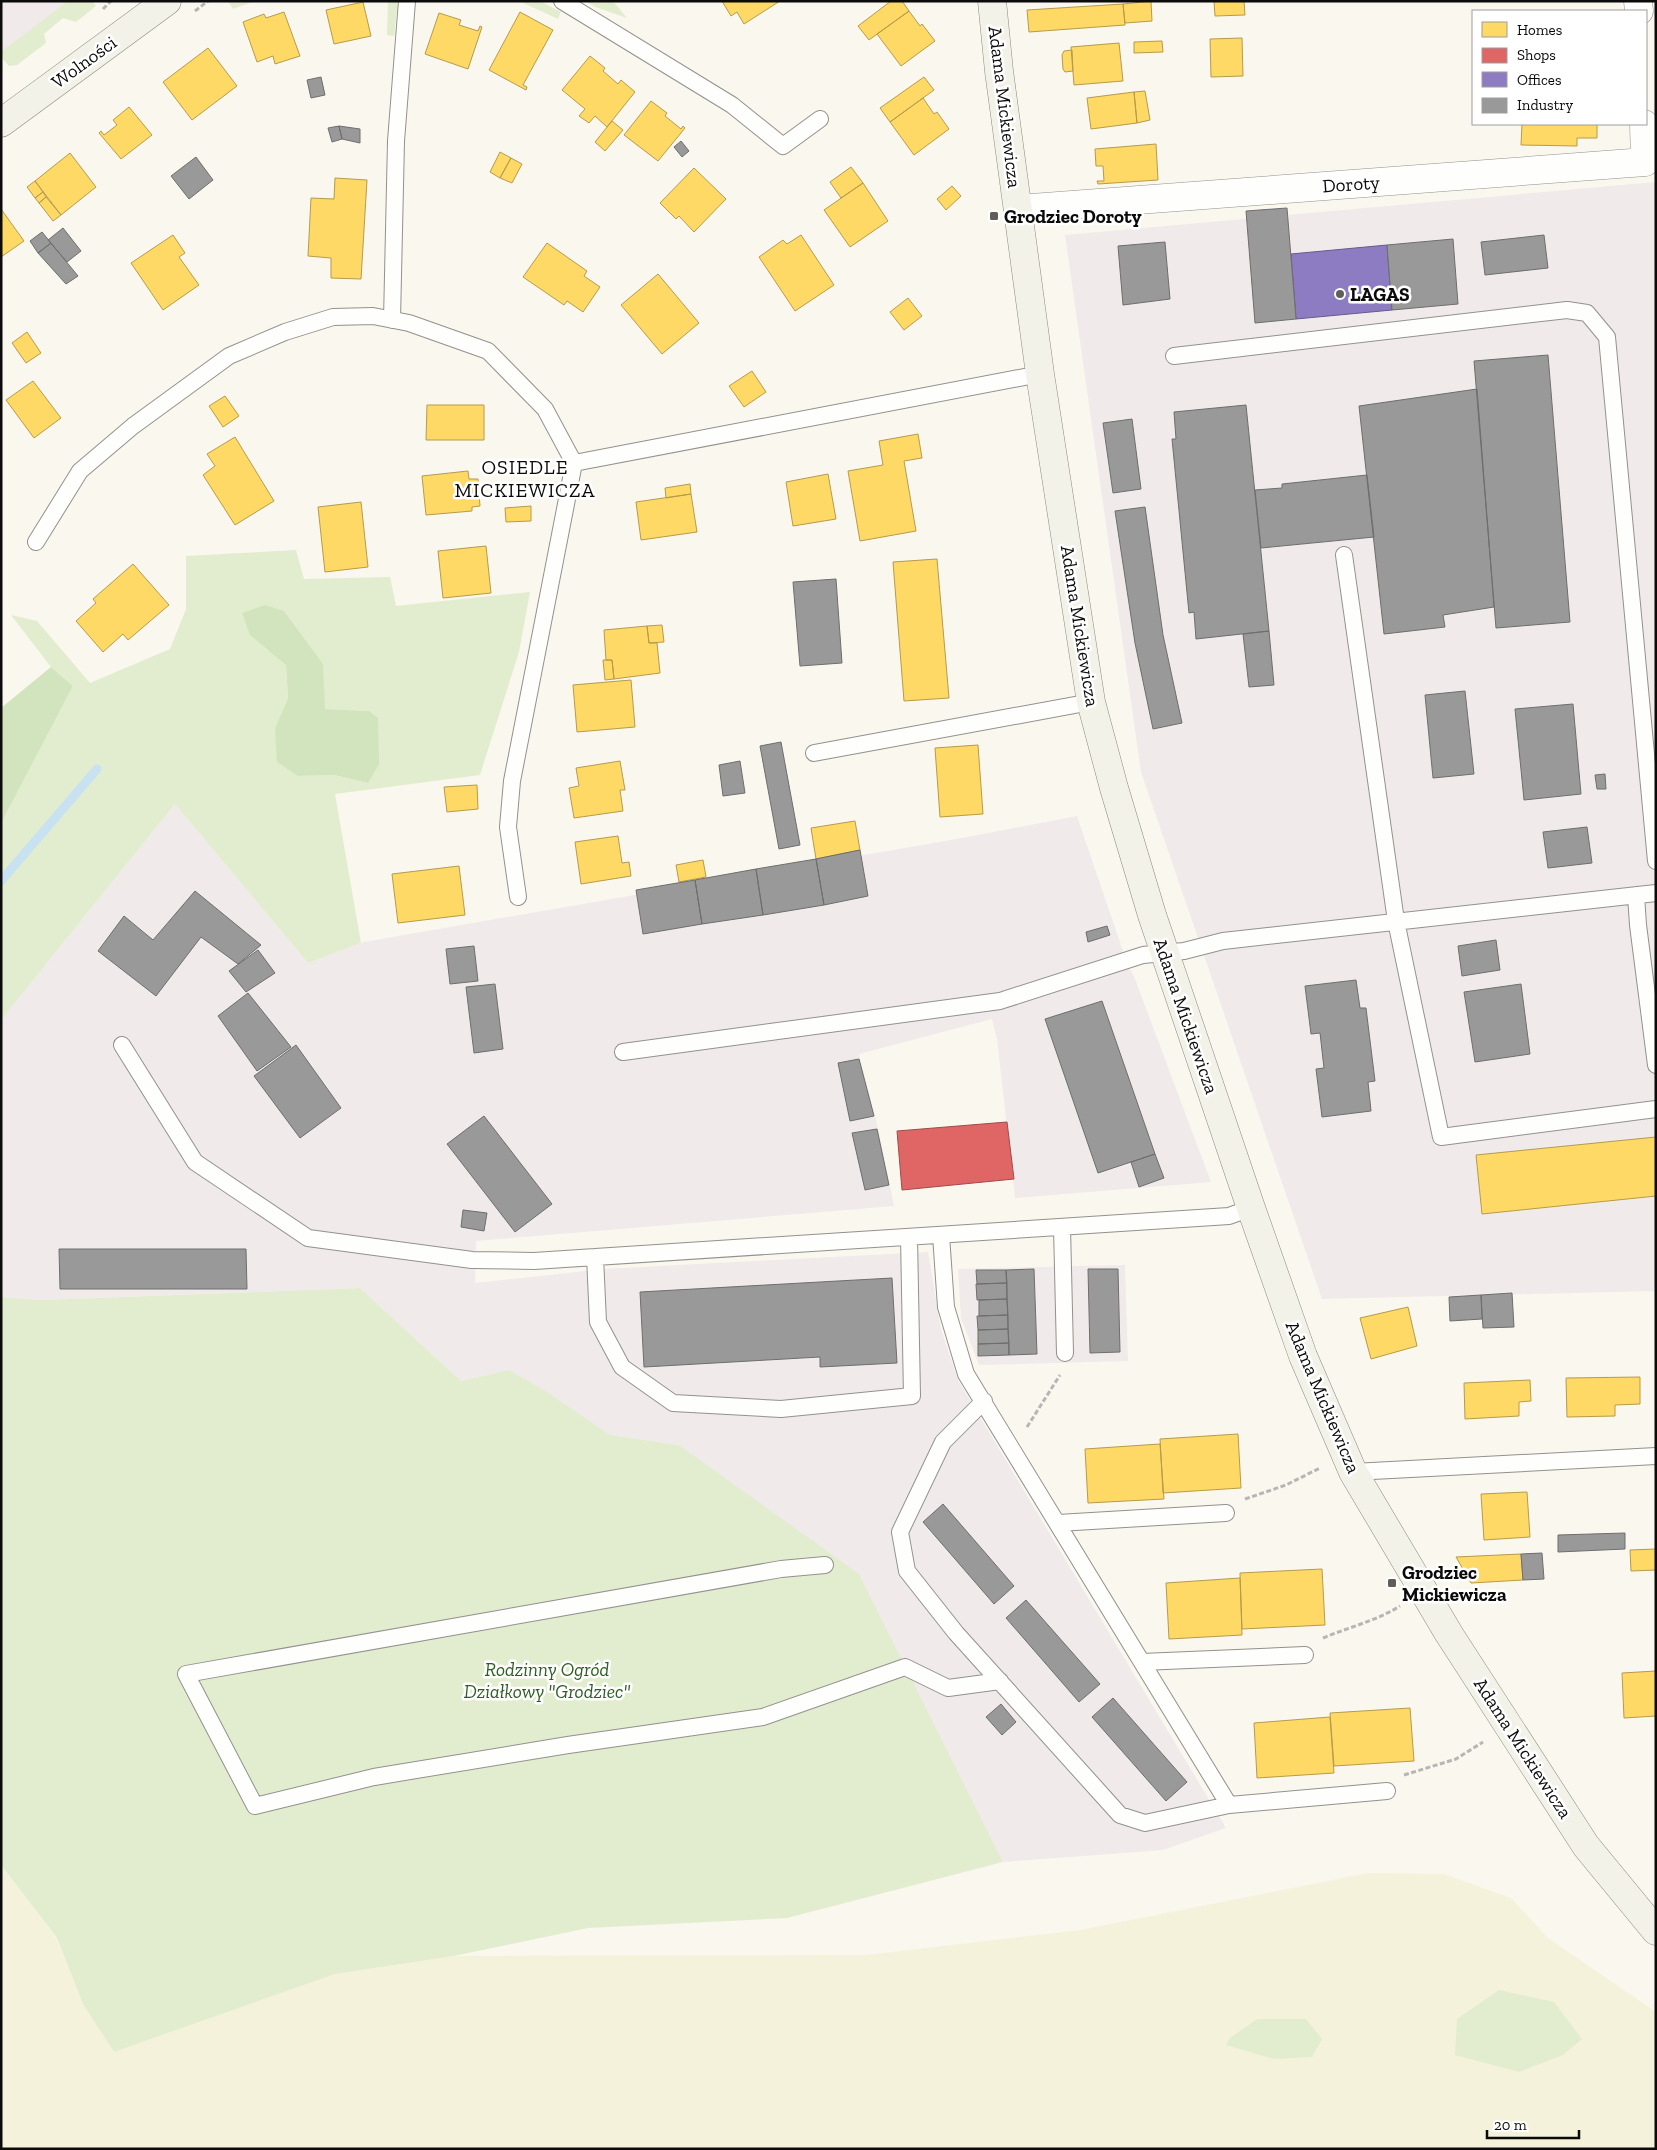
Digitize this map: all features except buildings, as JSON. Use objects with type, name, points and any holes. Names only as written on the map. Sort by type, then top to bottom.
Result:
[{"type":"street","name":"Wolności","points":[[1,123],[167,1]]},
{"type":"street","name":"Adama Mickiewicza","points":[[992,1],[1040,374],[1091,702],[1117,797],[1165,952],[1251,1208],[1303,1356],[1353,1472],[1449,1634],[1586,1846],[1656,1931]]},
{"type":"street","name":"Doroty","points":[[1018,209],[1645,162],[1644,125]]},
{"type":"lane","points":[[392,320],[396,141],[407,1]]},
{"type":"lane","points":[[562,1],[732,105],[783,146],[820,119]]},
{"type":"lane","points":[[1174,356],[1567,310],[1587,313],[1607,337],[1650,740],[1656,861]]},
{"type":"lane","points":[[36,542],[80,471],[133,426],[229,356],[285,332],[333,317],[373,316],[409,323],[488,350],[546,409],[574,463],[512,781],[508,827],[518,896]]},
{"type":"lane","points":[[574,463],[1040,374]]},
{"type":"lane","points":[[1344,555],[1396,921],[1440,1137],[1656,1109]]},
{"type":"lane","points":[[814,753],[1091,702]]},
{"type":"lane","points":[[624,1052],[1000,1001],[1126,960],[1165,952],[1184,951],[1223,941],[1656,893]]},
{"type":"lane","points":[[1636,895],[1638,925],[1656,1065]]},
{"type":"lane","points":[[122,1045],[195,1162],[308,1238],[472,1260],[534,1261],[1229,1216],[1251,1208]]},
{"type":"lane","points":[[1062,1227],[1065,1353]]},
{"type":"lane","points":[[942,1235],[946,1307],[966,1374],[1229,1805]]},
{"type":"lane","points":[[595,1257],[598,1322],[622,1367],[673,1403],[781,1409],[912,1396],[909,1237]]},
{"type":"lane","points":[[984,1401],[942,1442],[900,1532],[907,1571],[956,1633],[1120,1815],[1145,1823],[1229,1805],[1387,1791]]},
{"type":"lane","points":[[1353,1472],[1656,1456]]},
{"type":"lane","points":[[1058,1523],[1226,1513]]},
{"type":"lane","points":[[825,1565],[771,1571],[186,1674],[255,1806],[374,1777],[568,1745],[763,1717],[905,1667],[948,1688],[1000,1682]]},
{"type":"lane","points":[[1142,1662],[1305,1655]]},
{"type":"path","points":[[1022,1435],[1062,1372],[1065,1353]]},
{"type":"path","points":[[1244,1499],[1286,1485],[1327,1464]]},
{"type":"path","points":[[1326,1637],[1363,1622],[1381,1618],[1402,1605]]},
{"type":"path","points":[[1405,1774],[1456,1759],[1486,1740]]},
{"type":"shaded area","points":[[1,1],[72,1],[1,55]]},
{"type":"shaded area","points":[[1656,182],[1656,1291],[1322,1299],[1141,772],[1065,235]]},
{"type":"shaded area","points":[[175,804],[308,963],[364,942],[962,838],[1077,816],[1126,960],[1135,979],[1211,1182],[1015,1198],[997,1039],[992,1019],[859,1054],[878,1128],[894,1206],[476,1241],[475,1283],[604,1269],[928,1252],[941,1330],[959,1382],[1226,1828],[1163,1850],[1003,1862],[939,1749],[679,1445],[610,1435],[546,1391],[509,1370],[461,1381],[360,1288],[41,1300],[1,1297],[1,1020]]},
{"type":"shaded area","points":[[1125,1265],[1128,1361],[979,1365],[961,1318],[958,1269]]},
{"type":"shaded area","points":[[1,1865],[57,1939],[83,2004],[114,2052],[335,1974],[454,1956],[866,1955],[1080,1930],[1368,1873],[1444,1874],[1511,1898],[1548,1938],[1656,2012],[1656,2149],[1,2149]]},
{"type":"green space","points":[[68,1],[92,1],[96,6],[76,22],[63,18],[44,34],[46,43],[17,65],[9,66],[1,57],[1,52]]},
{"type":"green space","points":[[228,1],[255,1],[233,9]]},
{"type":"green space","points":[[388,1],[398,1],[394,36],[387,35]]},
{"type":"green space","points":[[519,1],[540,1],[561,12],[558,19]]},
{"type":"green space","points":[[586,1],[613,1],[627,18],[595,7]]},
{"type":"green space","points":[[296,550],[304,579],[390,577],[396,606],[530,592],[519,652],[480,775],[335,794],[361,943],[308,963],[175,804],[1,1020],[1,822],[73,686],[51,667],[11,615],[37,621],[90,683],[170,649],[186,609],[186,556]],"holes":[[[286,665],[325,709],[369,711],[368,783],[334,775],[298,776],[275,728],[288,698]]]},
{"type":"green space","points":[[265,605],[284,611],[323,664],[325,709],[369,711],[378,718],[379,764],[368,783],[334,775],[298,776],[277,762],[275,728],[288,698],[286,665],[250,635],[242,613]]},
{"type":"green space","points":[[51,667],[73,686],[1,823],[1,708]]},
{"type":"green space","name":"Rodzinny Ogród Działkowy \"Grodziec\"","points":[[360,1288],[461,1381],[509,1370],[546,1391],[610,1435],[679,1445],[859,1574],[1003,1862],[787,1918],[588,1928],[454,1956],[335,1974],[114,2052],[83,2004],[57,1938],[1,1865],[1,1297],[41,1300]]},
{"type":"green space","points":[[1499,1990],[1554,2002],[1582,2039],[1563,2055],[1519,2072],[1455,2055],[1457,2019]]},
{"type":"green space","points":[[1257,2019],[1306,2019],[1322,2039],[1312,2057],[1274,2059],[1226,2045],[1230,2038]]},
{"type":"waterway","points":[[1,881],[97,769]]},
{"type":"place","name":"Grodziec Doroty","points":[[994,216]]},
{"type":"place","name":"LAGAS","points":[[1340,294]]},
{"type":"place","name":"Grodziec Mickiewicza","points":[[1392,1583]]},
{"type":"district","name":"OSIEDLE MICKIEWICZA","points":[[525,478]]}]
